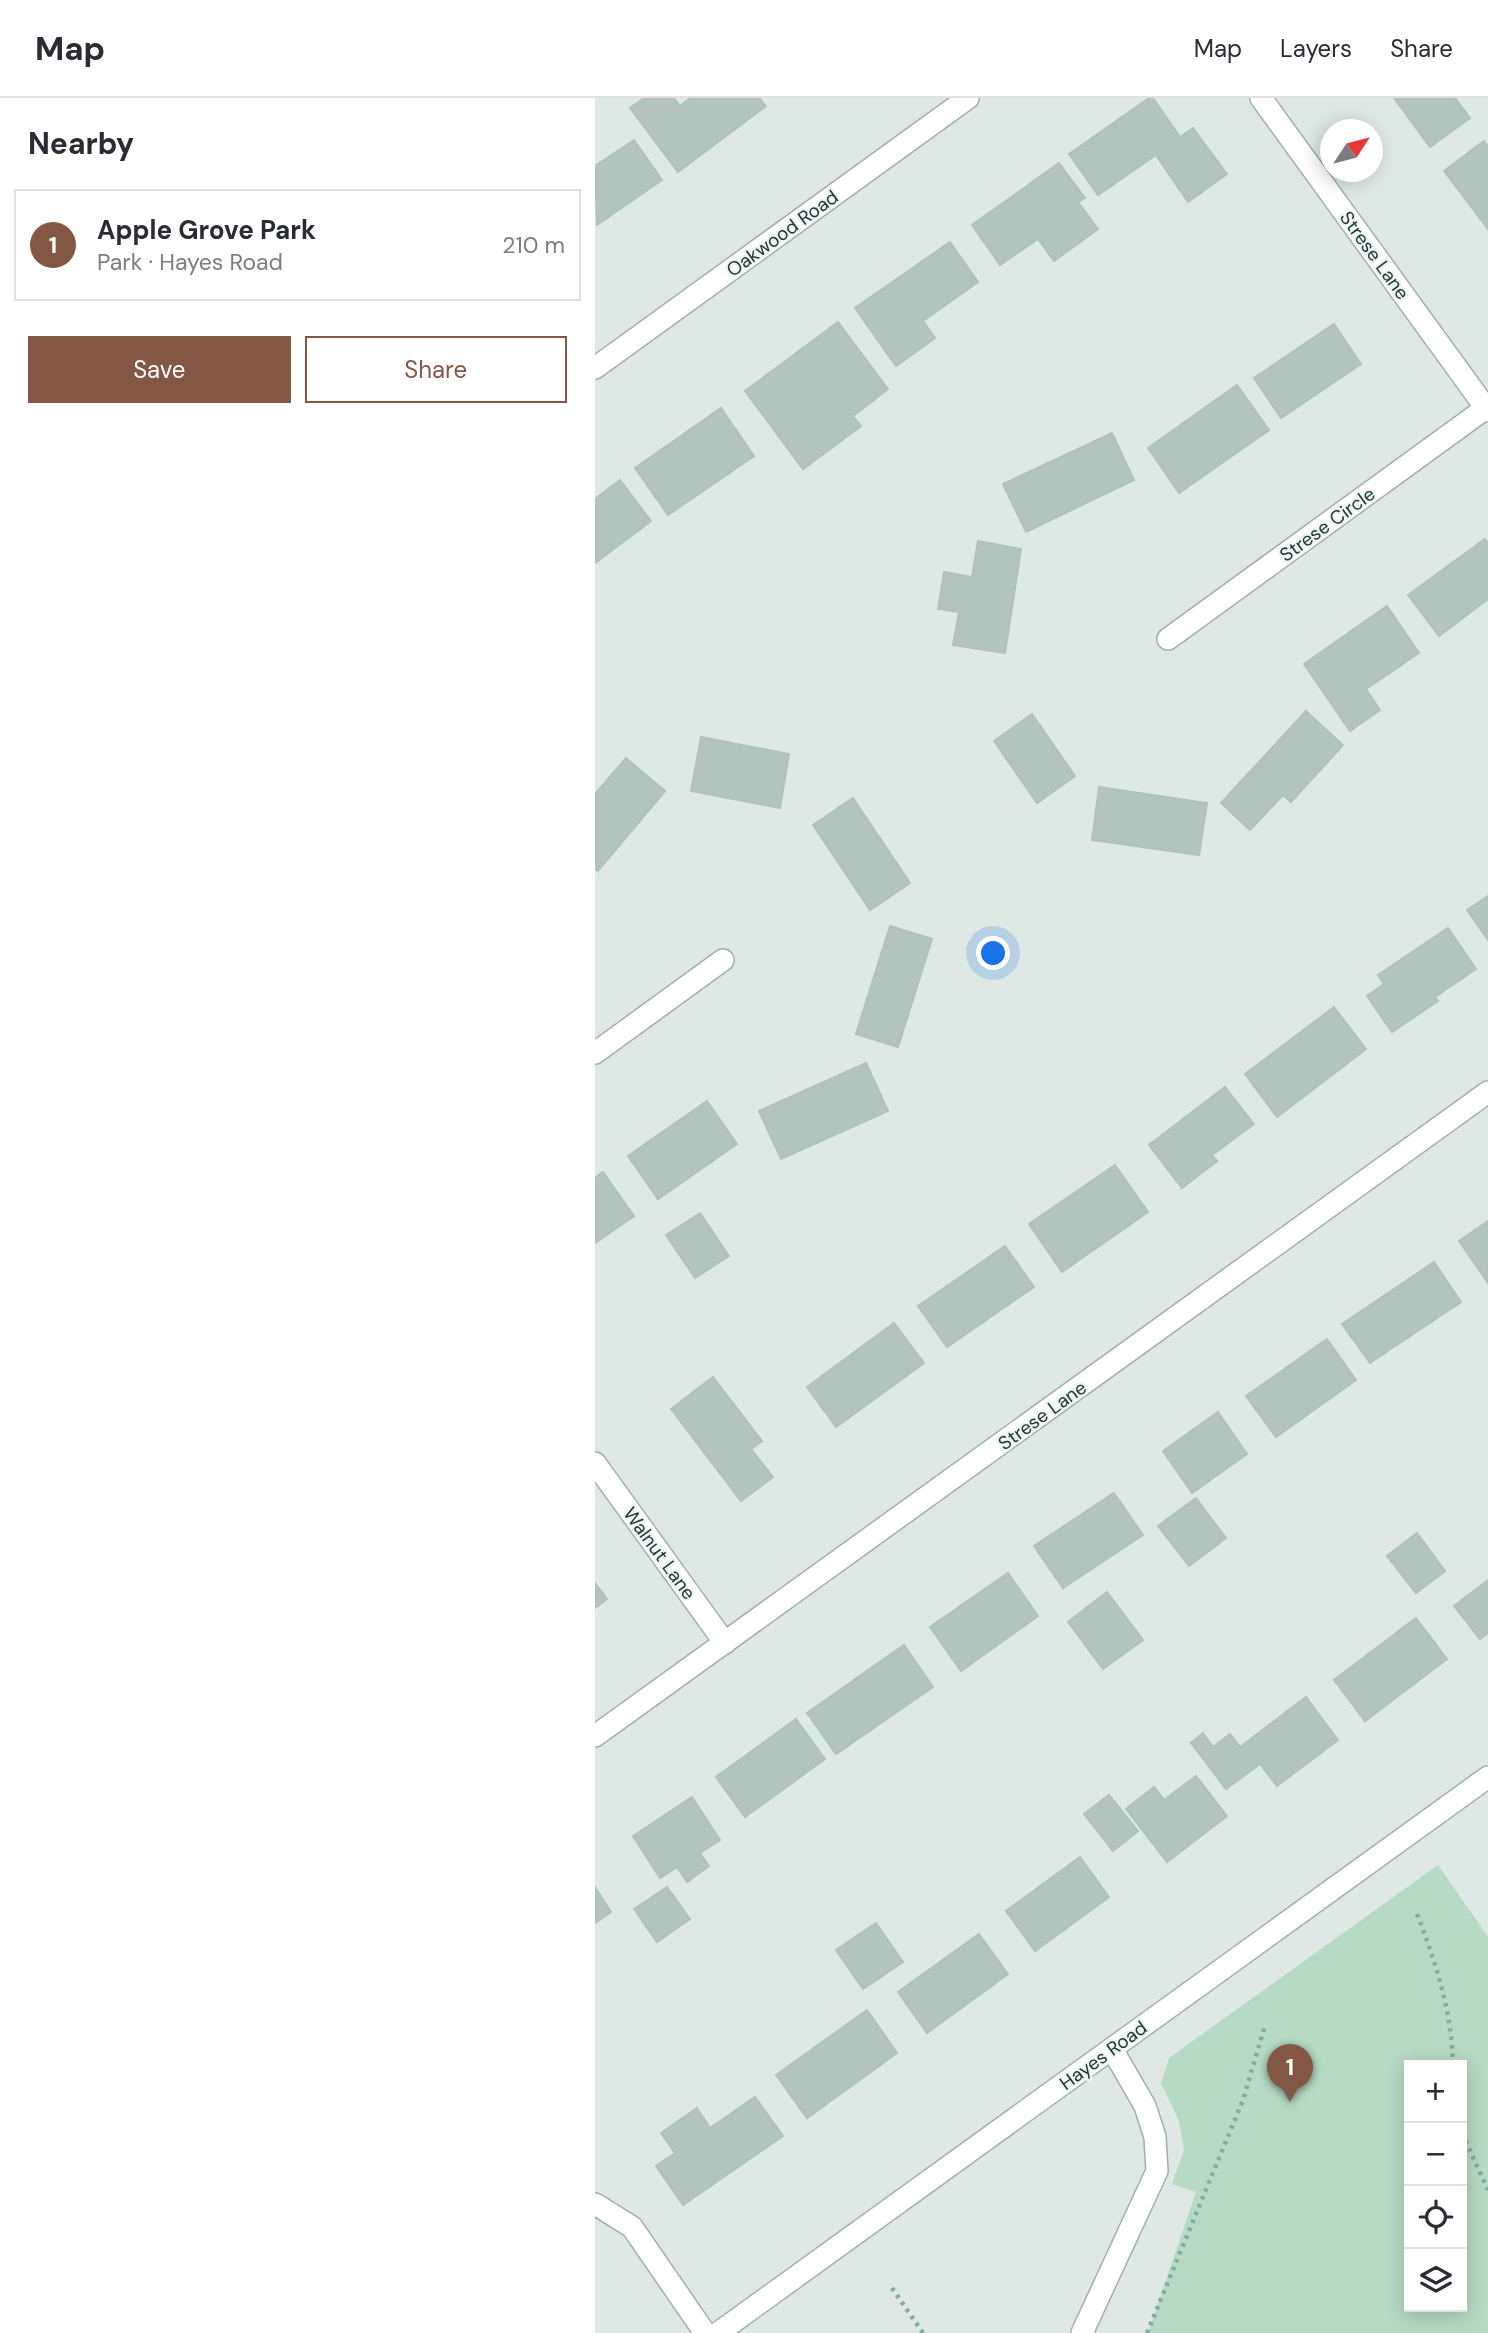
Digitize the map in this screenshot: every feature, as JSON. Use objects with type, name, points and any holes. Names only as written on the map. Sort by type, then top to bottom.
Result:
[{"type":"street","name":"Oakwood Road","points":[[595,368],[968,98]]},
{"type":"street","name":"Strese Lane","points":[[1261,98],[1487,410]]},
{"type":"street","name":"Strese Circle","points":[[1168,639],[1487,410]]},
{"type":"street","points":[[595,1053],[723,960]]},
{"type":"street","name":"Strese Lane","points":[[595,1736],[1488,1092]]},
{"type":"street","name":"Walnut Lane","points":[[595,1463],[726,1643]]},
{"type":"street","name":"Hayes Road","points":[[718,2333],[1488,1777]]},
{"type":"street","points":[[1082,2333],[1157,2171],[1155,2137],[1145,2106],[1112,2049]]},
{"type":"street","points":[[595,2204],[632,2227],[705,2333]]},
{"type":"path","points":[[1417,1914],[1437,1966],[1452,2038],[1453,2060]]},
{"type":"path","points":[[1147,2333],[1243,2100],[1265,2025]]},
{"type":"path","points":[[1467,2144],[1488,2190]]},
{"type":"path","points":[[891,2288],[923,2333]]},
{"type":"green space","points":[[1438,1865],[1488,1937],[1488,2333],[1148,2333],[1196,2192],[1172,2184],[1184,2150],[1179,2121],[1161,2083],[1169,2058]]},
{"type":"building","points":[[644,98],[674,98],[680,106],[690,98],[759,98],[766,106],[678,172],[630,108]]},
{"type":"building","points":[[1149,98],[1153,98],[1180,137],[1193,128],[1227,174],[1188,202],[1156,155],[1098,195],[1069,154]]},
{"type":"building","points":[[1394,98],[1455,98],[1470,118],[1430,147]]},
{"type":"building","points":[[634,140],[662,180],[597,225],[595,166]]},
{"type":"building","points":[[1484,141],[1488,147],[1488,229],[1444,171]]},
{"type":"building","points":[[1059,163],[1085,198],[1078,202],[1098,229],[1054,261],[1038,239],[1000,265],[972,225]]},
{"type":"building","points":[[950,242],[978,282],[923,321],[935,338],[896,366],[855,308]]},
{"type":"building","points":[[838,322],[888,389],[853,416],[861,426],[803,469],[745,391]]},
{"type":"building","points":[[1334,324],[1361,364],[1281,418],[1254,378]]},
{"type":"building","points":[[1237,385],[1269,430],[1179,493],[1148,448]]},
{"type":"building","points":[[721,408],[754,456],[668,515],[635,468]]},
{"type":"building","points":[[1112,433],[1134,480],[1026,532],[1003,484]]},
{"type":"building","points":[[620,480],[651,521],[595,563],[595,499]]},
{"type":"building","points":[[1485,539],[1488,543],[1488,599],[1439,636],[1408,595]]},
{"type":"building","points":[[978,541],[1021,549],[1005,653],[953,645],[959,612],[938,609],[944,572],[972,577]]},
{"type":"building","points":[[1387,606],[1419,653],[1366,689],[1380,710],[1350,731],[1304,664]]},
{"type":"building","points":[[1306,711],[1343,745],[1291,802],[1283,795],[1250,830],[1221,803]]},
{"type":"building","points":[[1032,714],[1075,776],[1037,803],[994,741]]},
{"type":"building","points":[[701,737],[789,754],[780,808],[691,791]]},
{"type":"building","points":[[626,758],[665,791],[598,871],[595,869],[595,794]]},
{"type":"building","points":[[1099,787],[1207,803],[1199,855],[1092,840]]},
{"type":"building","points":[[853,798],[910,883],[870,910],[813,825]]},
{"type":"building","points":[[1488,896],[1488,940],[1467,910]]},
{"type":"building","points":[[890,926],[932,939],[898,1047],[856,1034]]},
{"type":"building","points":[[1448,928],[1476,969],[1435,997],[1438,1001],[1392,1032],[1367,996],[1384,984],[1378,975]]},
{"type":"building","points":[[1334,1007],[1366,1049],[1277,1117],[1245,1074]]},
{"type":"building","points":[[866,1063],[888,1111],[781,1159],[759,1111]]},
{"type":"building","points":[[1225,1087],[1254,1124],[1212,1155],[1217,1161],[1182,1188],[1149,1145]]},
{"type":"building","points":[[707,1101],[737,1144],[658,1199],[628,1156]]},
{"type":"building","points":[[1115,1165],[1148,1212],[1062,1272],[1029,1224]]},
{"type":"building","points":[[603,1172],[634,1216],[595,1243],[595,1178]]},
{"type":"building","points":[[700,1213],[729,1256],[695,1278],[666,1235]]},
{"type":"building","points":[[1488,1221],[1488,1283],[1459,1241]]},
{"type":"building","points":[[1005,1246],[1034,1287],[947,1347],[918,1306]]},
{"type":"building","points":[[1434,1262],[1461,1302],[1370,1363],[1342,1324]]},
{"type":"building","points":[[894,1323],[924,1363],[836,1427],[807,1387]]},
{"type":"building","points":[[1327,1339],[1356,1380],[1276,1437],[1246,1396]]},
{"type":"building","points":[[713,1377],[762,1441],[751,1449],[773,1477],[741,1501],[671,1409]]},
{"type":"building","points":[[1218,1412],[1247,1454],[1192,1493],[1163,1451]]},
{"type":"building","points":[[1114,1493],[1143,1535],[1063,1588],[1034,1546]]},
{"type":"building","points":[[1196,1498],[1226,1538],[1189,1566],[1158,1526]]},
{"type":"building","points":[[1417,1533],[1445,1571],[1416,1593],[1387,1556]]},
{"type":"building","points":[[1008,1573],[1038,1616],[961,1671],[930,1627]]},
{"type":"building","points":[[1488,1580],[1488,1633],[1480,1639],[1454,1606]]},
{"type":"building","points":[[595,1583],[607,1599],[595,1608]]},
{"type":"building","points":[[1107,1592],[1143,1640],[1103,1669],[1068,1622]]},
{"type":"building","points":[[1416,1618],[1447,1659],[1365,1721],[1334,1680]]},
{"type":"building","points":[[904,1645],[933,1687],[836,1754],[807,1713]]},
{"type":"building","points":[[1306,1697],[1338,1740],[1277,1786],[1260,1764],[1226,1789],[1191,1743],[1203,1733],[1213,1747],[1230,1734],[1240,1747]]},
{"type":"building","points":[[796,1719],[825,1759],[745,1817],[716,1777]]},
{"type":"building","points":[[1196,1776],[1227,1816],[1167,1862],[1126,1809],[1154,1787],[1164,1800]]},
{"type":"building","points":[[1109,1795],[1138,1831],[1113,1851],[1084,1814]]},
{"type":"building","points":[[692,1797],[720,1840],[700,1853],[709,1866],[687,1882],[677,1867],[660,1878],[633,1836]]},
{"type":"building","points":[[1080,1857],[1109,1897],[1035,1951],[1006,1911]]},
{"type":"building","points":[[595,1887],[611,1912],[595,1923]]},
{"type":"building","points":[[667,1887],[690,1919],[657,1942],[634,1909]]},
{"type":"building","points":[[876,1923],[903,1962],[863,1989],[836,1950]]},
{"type":"building","points":[[979,1934],[1008,1974],[927,2033],[898,1992]]},
{"type":"building","points":[[867,2010],[897,2053],[807,2118],[776,2075]]},
{"type":"building","points":[[755,2097],[783,2136],[683,2205],[656,2166],[675,2153],[661,2133],[697,2108],[710,2128]]},
{"type":"place","name":"Apple Grove Park","points":[[1290,2102]]}]
